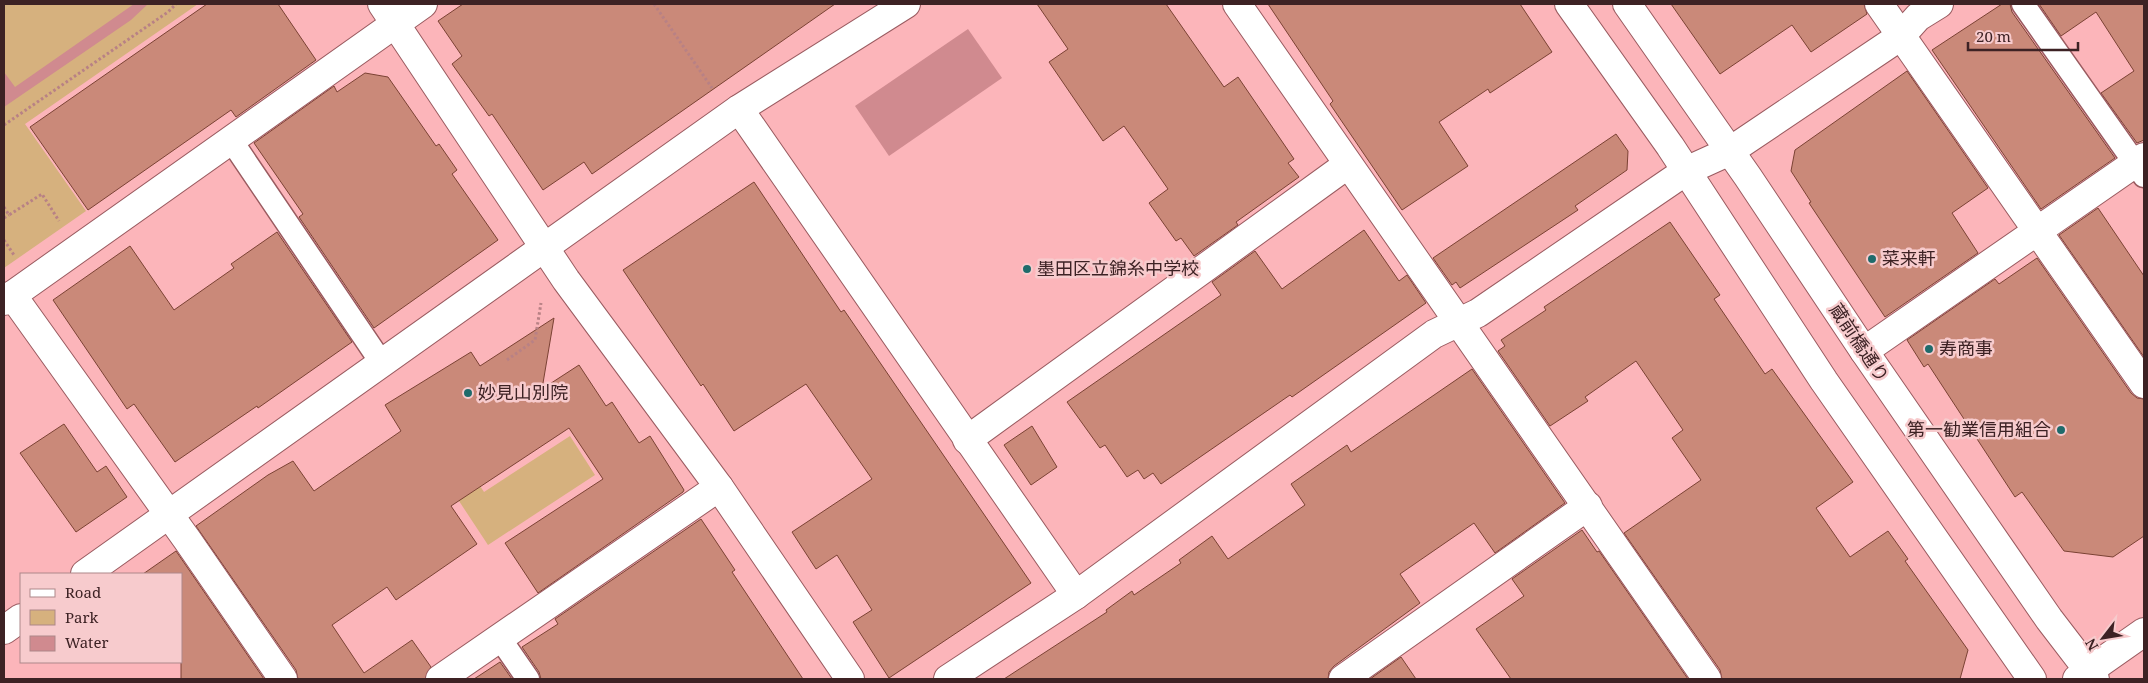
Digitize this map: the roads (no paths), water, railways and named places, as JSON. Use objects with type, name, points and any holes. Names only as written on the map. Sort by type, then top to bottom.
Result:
[{"type":"street","points":[[283,679],[170,516],[8,298],[232,140],[389,14],[423,4]]},
{"type":"street","points":[[86,573],[170,516],[381,362],[735,112],[906,4]]},
{"type":"street","points":[[1237,4],[1707,679]]},
{"type":"street","points":[[1569,4],[1686,171],[1824,381],[2032,679]]},
{"type":"street","name":"蔵前橋通り","points":[[1627,4],[1730,151],[1864,351],[2050,619],[2087,676]]},
{"type":"street","points":[[1879,4],[2144,384]]},
{"type":"street","points":[[948,679],[1076,595],[1434,334],[1478,313],[1686,171],[1730,151],[1901,36],[1918,17],[1939,4]]},
{"type":"street","points":[[389,14],[543,247],[719,487],[850,679]]},
{"type":"street","points":[[735,112],[1076,595]]},
{"type":"street","points":[[966,440],[1348,165]]},
{"type":"street","points":[[1864,351],[2038,232],[2141,165]]},
{"type":"street","points":[[440,679],[719,487]]},
{"type":"street","points":[[1352,677],[1588,506]]},
{"type":"street","points":[[4,630],[20,619]]},
{"type":"street","points":[[2087,676],[2144,632]]},
{"type":"lane","points":[[2024,4],[2141,165]]},
{"type":"lane","points":[[232,140],[381,362]]},
{"type":"lane","points":[[499,637],[528,679]]},
{"type":"water","points":[[134,4],[148,4],[131,20],[4,107],[4,72],[15,87]]},
{"type":"water","points":[[968,29],[1002,78],[889,156],[855,106]]},
{"type":"place","name":"菜来軒","points":[[1872,259]]},
{"type":"place","name":"墨田区立錦糸中学校","points":[[1027,269]]},
{"type":"place","name":"寿商事","points":[[1929,349]]},
{"type":"place","name":"妙見山別院","points":[[468,393]]},
{"type":"place","name":"第一勧業信用組合","points":[[2061,430]]}]
